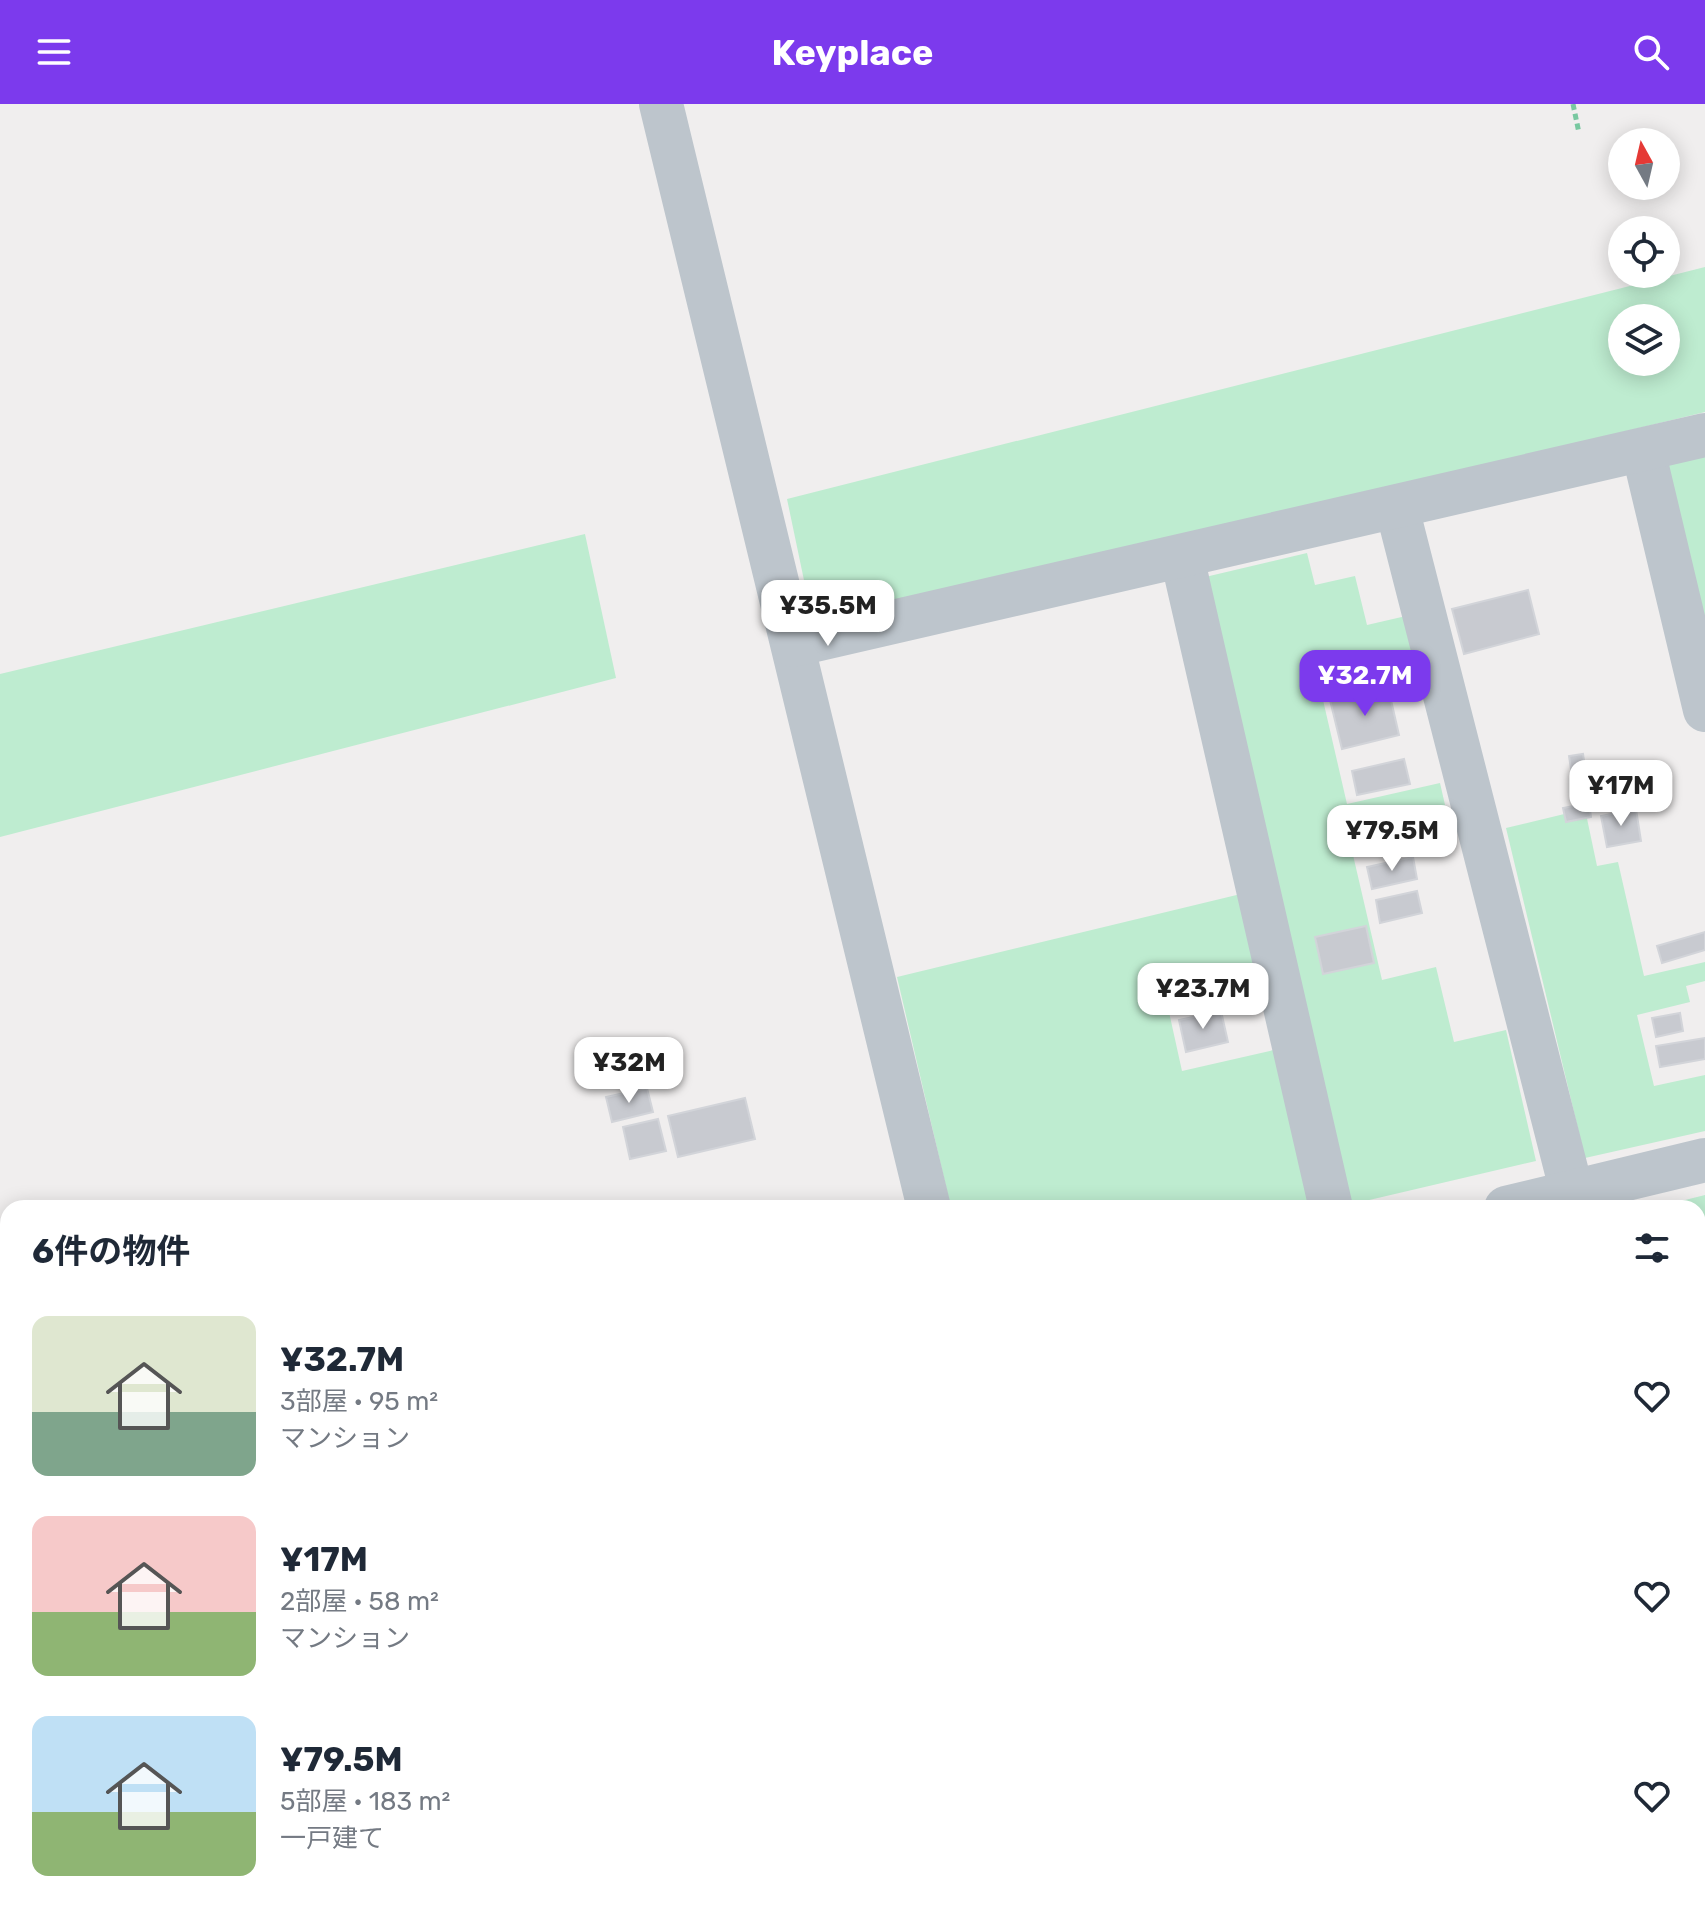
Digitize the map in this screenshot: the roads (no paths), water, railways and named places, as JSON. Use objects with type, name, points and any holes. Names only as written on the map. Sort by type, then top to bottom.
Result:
[{"type":"street","points":[[661,104],[927,1200]]},
{"type":"street","points":[[793,645],[1705,435]]},
{"type":"street","points":[[1643,450],[1705,710]]},
{"type":"street","points":[[1397,508],[1574,1200],[1705,1160]]},
{"type":"street","points":[[1182,557],[1329,1200]]}]
